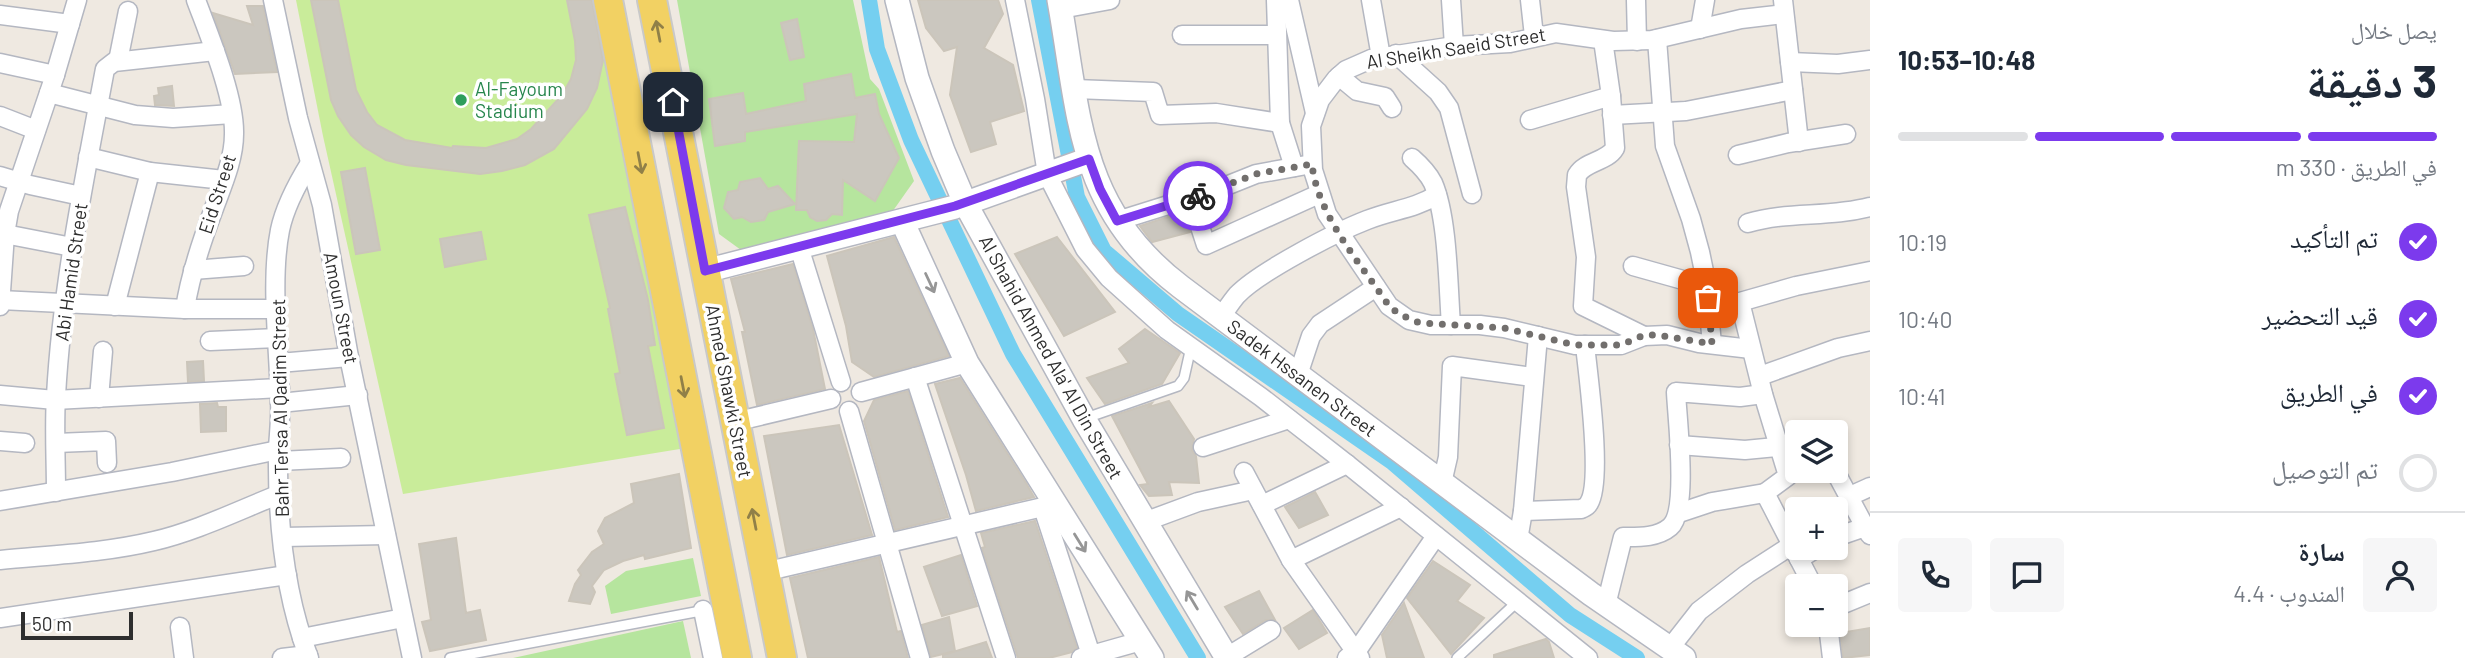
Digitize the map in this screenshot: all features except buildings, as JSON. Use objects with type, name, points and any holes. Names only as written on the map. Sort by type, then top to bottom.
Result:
[{"type":"main road","points":[[608,0],[715,608],[737,658]]},
{"type":"main road","name":"Ahmed Shawki Street","points":[[652,0],[782,658]]},
{"type":"main road","points":[[771,658],[775,624]]},
{"type":"street","points":[[0,306],[2,233],[9,179],[36,131],[77,0]]},
{"type":"street","name":"Eid Street","points":[[185,309],[193,270],[234,142],[232,114],[215,51],[196,0]]},
{"type":"street","name":"Amoun Street","points":[[273,0],[298,118],[322,205],[349,357],[412,658]]},
{"type":"street","name":"Al Shahid Ahmed Ala' Al Din Street","points":[[897,0],[917,78],[960,205],[1144,522],[1227,657]]},
{"type":"street","points":[[1015,0],[1053,172],[1085,249],[1109,278],[1167,330],[1289,419],[1401,507],[1580,657]]},
{"type":"street","points":[[1060,5],[1110,0]]},
{"type":"street","points":[[1276,0],[1280,122],[1294,167]]},
{"type":"street","points":[[1289,0],[1315,113]]},
{"type":"street","points":[[1371,0],[1388,55],[1438,92],[1449,108],[1472,194]]},
{"type":"street","points":[[1451,0],[1454,46]]},
{"type":"street","points":[[1530,0],[1534,36]]},
{"type":"street","points":[[1636,0],[1637,41]]},
{"type":"street","points":[[1700,29],[1706,0]]},
{"type":"street","name":"Sadek Hssanen Street","points":[[1060,5],[1085,161],[1117,221],[1147,259],[1518,540],[1677,653]]},
{"type":"street","points":[[1783,7],[1798,142]]},
{"type":"street","name":"Al Sheikh Saeid Street","points":[[1751,349],[1667,335],[1644,335],[1621,345],[1585,345],[1504,328],[1431,325],[1409,320],[1389,306],[1327,214],[1312,164],[1311,140],[1315,113],[1327,89],[1339,76],[1358,64],[1388,55],[1454,46],[1510,43],[1534,36],[1566,33],[1603,40],[1657,39],[1783,7]]},
{"type":"street","points":[[128,11],[118,61],[215,51]]},
{"type":"street","points":[[0,15],[70,24]]},
{"type":"street","points":[[1181,35],[1277,35]]},
{"type":"street","points":[[1657,39],[1661,112],[1670,162],[1691,219],[1706,281],[1712,344]]},
{"type":"street","points":[[1603,40],[1611,96],[1613,151],[1584,167],[1577,175],[1576,187],[1586,257],[1583,306],[1644,335]]},
{"type":"street","points":[[1790,62],[1838,64],[1870,60]]},
{"type":"street","name":"Abi Hamid Street","points":[[56,492],[55,400],[72,247],[105,69],[110,63],[118,61]]},
{"type":"street","points":[[0,63],[55,75]]},
{"type":"street","points":[[1339,76],[1357,91],[1385,97],[1392,108]]},
{"type":"street","points":[[1075,89],[1153,92],[1160,115],[1216,113],[1280,122]]},
{"type":"street","points":[[1612,115],[1686,111],[1793,90]]},
{"type":"street","points":[[49,93],[98,107],[154,117],[232,114]]},
{"type":"street","points":[[1530,120],[1611,96]]},
{"type":"street","points":[[0,116],[36,131]]},
{"type":"street","points":[[1738,155],[1846,134]]},
{"type":"street","points":[[88,156],[150,172],[224,180]]},
{"type":"street","points":[[1412,158],[1432,180],[1437,195],[1446,243],[1451,325]]},
{"type":"street","points":[[705,271],[960,205],[1085,161]]},
{"type":"street","name":"Bahr Tersa Al Qadim Street","points":[[306,650],[288,575],[279,494],[280,396],[276,267],[280,230],[292,195],[310,163]]},
{"type":"street","points":[[1117,221],[1191,199],[1256,174],[1312,164]]},
{"type":"street","points":[[115,306],[150,172]]},
{"type":"street","points":[[9,179],[81,196]]},
{"type":"street","points":[[1191,199],[1206,244],[1319,194]]},
{"type":"street","points":[[1221,317],[1237,295],[1252,282],[1340,232],[1386,213],[1419,205],[1437,195]]},
{"type":"street","points":[[1748,223],[1783,215],[1831,214],[1870,207]]},
{"type":"street","points":[[906,219],[967,362],[1050,506],[1147,650],[1088,657],[1050,506]]},
{"type":"street","points":[[2,233],[72,247]]},
{"type":"street","points":[[799,247],[841,382]]},
{"type":"street","points":[[193,270],[244,266]]},
{"type":"street","points":[[1633,266],[1683,280],[1706,281]]},
{"type":"street","points":[[1785,439],[1761,385],[1740,302],[1796,286],[1870,271]]},
{"type":"street","points":[[1298,375],[1311,336],[1320,324],[1376,287]]},
{"type":"street","points":[[0,300],[185,309],[277,309]]},
{"type":"street","points":[[1518,540],[1523,511],[1538,335]]},
{"type":"street","points":[[210,341],[278,338]]},
{"type":"street","points":[[1606,605],[1623,537],[1659,534],[1670,527],[1679,513],[1681,488],[1675,392],[1727,396],[1761,385],[1831,350],[1870,341]]},
{"type":"street","points":[[1523,511],[1581,509],[1591,500],[1594,434],[1585,345]]},
{"type":"street","points":[[99,398],[103,351]]},
{"type":"street","points":[[279,363],[349,357]]},
{"type":"street","points":[[861,392],[967,362]]},
{"type":"street","points":[[1442,483],[1448,457],[1452,366],[1533,377]]},
{"type":"street","points":[[915,377],[1006,658]]},
{"type":"street","points":[[851,381],[861,392],[858,406],[849,411],[840,410],[831,400],[832,391],[841,382],[851,381]]},
{"type":"street","points":[[0,396],[55,400],[358,395]]},
{"type":"street","points":[[734,422],[831,400]]},
{"type":"street","points":[[849,411],[889,544],[919,658]]},
{"type":"street","points":[[1203,447],[1289,419]]},
{"type":"street","points":[[0,441],[25,443]]},
{"type":"street","points":[[56,443],[106,441],[107,463]]},
{"type":"street","points":[[1679,445],[1745,450],[1785,446]]},
{"type":"street","points":[[0,500],[279,455],[341,458]]},
{"type":"street","points":[[1144,522],[1198,502],[1257,497],[1347,464]]},
{"type":"street","points":[[1244,472],[1291,561],[1354,656],[1436,536]]},
{"type":"street","points":[[1679,513],[1712,502],[1766,493],[1785,478]]},
{"type":"street","points":[[1842,483],[1868,529],[1848,534]]},
{"type":"street","points":[[1850,496],[1870,487]]},
{"type":"street","points":[[1766,493],[1785,532]]},
{"type":"street","points":[[0,560],[120,548],[157,541],[279,494]]},
{"type":"street","points":[[764,572],[1050,506]]},
{"type":"street","points":[[1291,561],[1401,507]]},
{"type":"street","points":[[283,537],[386,536]]},
{"type":"street","points":[[1677,653],[1699,611],[1747,574],[1785,557]]},
{"type":"street","points":[[0,618],[288,575]]},
{"type":"street","points":[[1848,602],[1870,593]]},
{"type":"street","points":[[713,658],[715,608]]},
{"type":"street","points":[[282,658],[403,618]]},
{"type":"street","points":[[180,627],[184,658]]},
{"type":"street","points":[[1227,657],[1271,630]]},
{"type":"street","points":[[1829,637],[1832,658]]},
{"type":"lane","points":[[1084,419],[1178,386],[1184,378],[1191,347]]},
{"type":"lane","points":[[1457,658],[1517,602]]},
{"type":"lane","points":[[450,658],[715,608]]},
{"type":"green space","points":[[296,0],[599,0],[686,448],[403,494],[323,136]]},
{"type":"green space","points":[[677,0],[853,0],[870,79],[879,89],[914,181],[890,215],[741,250],[719,234]]},
{"type":"green space","points":[[693,558],[701,596],[611,614],[605,586],[626,571]]},
{"type":"green space","points":[[683,621],[691,658],[513,658]]},
{"type":"waterway","points":[[869,0],[877,49],[911,140],[1013,354],[1198,658]]},
{"type":"waterway","points":[[1039,0],[1077,197],[1104,251],[1178,314],[1392,462],[1570,615],[1637,658]]},
{"type":"way so far","points":[[1198,196],[1256,174],[1312,164],[1316,185],[1327,214],[1389,306],[1409,320],[1420,323],[1504,328],[1575,345],[1621,345],[1644,335],[1675,336],[1712,344],[1708,298]]},
{"type":"place","name":"Al-Fayoum Stadium","points":[[461,100]]},
{"type":"route","points":[[673,102],[705,271],[955,206],[1089,159],[1100,189],[1117,221],[1198,196]]}]
